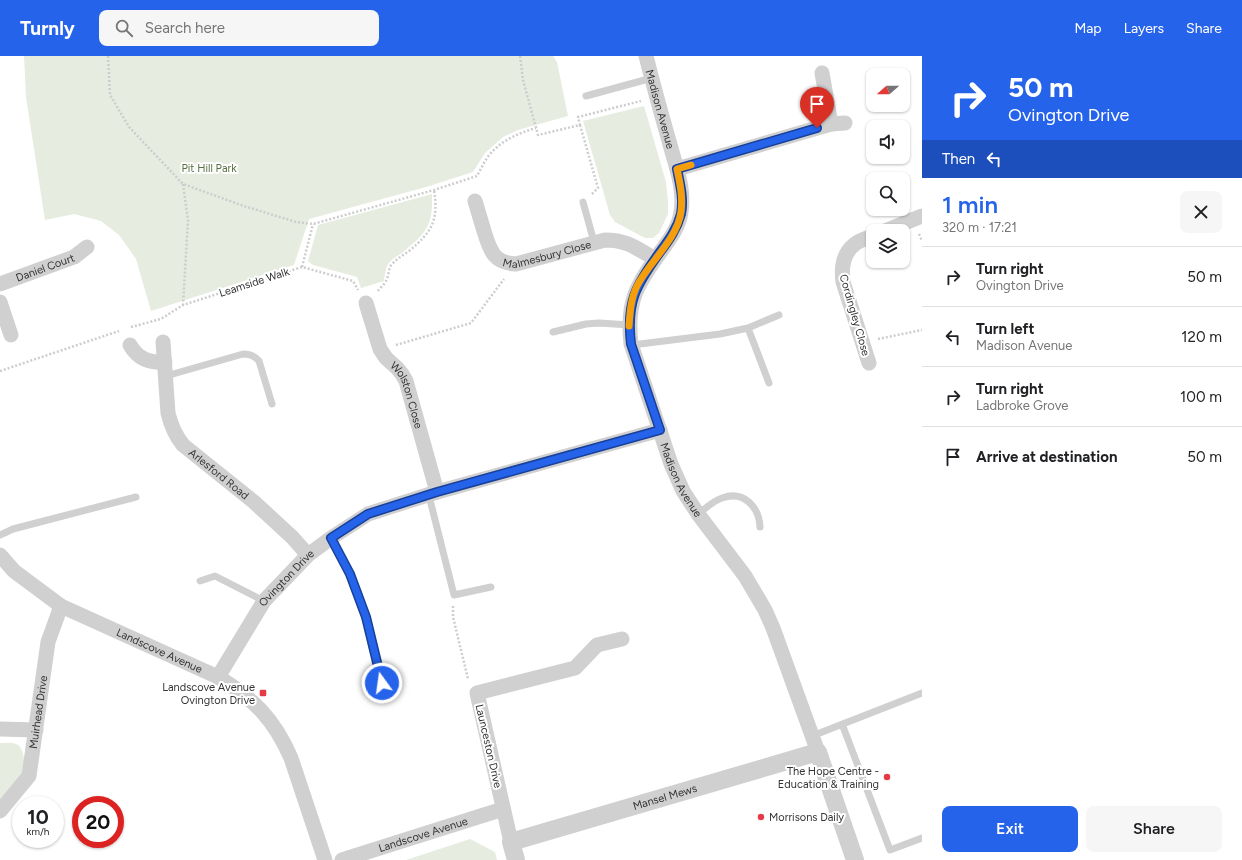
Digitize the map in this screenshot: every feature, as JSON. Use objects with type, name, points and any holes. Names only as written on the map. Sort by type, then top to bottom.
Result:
[{"type":"street","name":"Madison Avenue","points":[[646,56],[677,169],[682,199],[681,214],[676,228],[637,286],[632,300],[630,315],[632,346],[677,478],[683,491],[698,514],[745,576],[765,610],[773,628],[815,744]]},
{"type":"street","points":[[677,169],[838,123],[822,73]]},
{"type":"street","name":"Malmesbury Close","points":[[475,201],[490,249],[493,254],[503,262],[509,264],[516,264],[605,240],[617,240],[631,245],[655,259]]},
{"type":"street","points":[[902,224],[922,216]]},
{"type":"street","name":"Cordingley Close","points":[[866,238],[856,242],[850,249],[845,256],[841,273],[869,363]]},
{"type":"street","name":"Daniel Court","points":[[0,284],[74,257],[87,247]]},
{"type":"street","points":[[0,302],[11,335]]},
{"type":"street","name":"Wolston Close","points":[[366,304],[380,349],[386,358],[402,374],[406,381],[433,494]]},
{"type":"street","name":"Arlesford Road","points":[[164,342],[168,413],[176,436],[183,445],[254,502],[308,555]]},
{"type":"street","points":[[130,344],[138,355],[144,359],[156,362],[165,369]]},
{"type":"street","name":"Ovington Drive","points":[[218,677],[264,602],[308,555],[368,514],[433,494],[660,430]]},
{"type":"street","name":"Landscove Avenue","points":[[0,555],[14,571],[61,606],[218,677],[250,698],[265,714],[278,732],[291,758],[325,860]]},
{"type":"street","name":"Muirhead Drive","points":[[0,811],[29,776],[48,642],[61,606]]},
{"type":"street","name":"Launceston Drive","points":[[516,860],[477,693],[575,668],[598,645],[622,639]]},
{"type":"street","points":[[0,729],[36,730]]},
{"type":"street","points":[[815,744],[855,860]]},
{"type":"street","name":"Mansel Mews","points":[[512,842],[815,744]]},
{"type":"street","name":"Landscove Avenue","points":[[342,860],[503,809]]},
{"type":"lane","points":[[586,96],[652,78]]},
{"type":"lane","points":[[583,202],[594,242]]},
{"type":"lane","points":[[632,346],[713,336],[748,328],[779,315]]},
{"type":"lane","points":[[553,332],[586,324],[599,323],[630,325]]},
{"type":"lane","points":[[748,328],[769,383]]},
{"type":"lane","points":[[165,369],[243,354],[250,354],[259,361],[272,404]]},
{"type":"lane","points":[[433,494],[454,595],[491,587]]},
{"type":"lane","points":[[698,514],[721,498],[736,496],[749,502],[754,507],[758,513],[760,527]]},
{"type":"lane","points":[[0,536],[13,530],[136,497]]},
{"type":"lane","points":[[331,538],[350,574],[366,617],[382,683]]},
{"type":"lane","points":[[200,581],[216,576],[264,602]]},
{"type":"lane","points":[[815,744],[842,724],[922,693]]},
{"type":"lane","points":[[842,724],[890,850],[922,838]]},
{"type":"path","points":[[108,56],[110,96],[129,127],[183,184],[244,206],[296,222],[313,224],[478,176],[490,154],[513,136],[536,128]]},
{"type":"path","points":[[520,56],[523,80],[538,135],[580,125]]},
{"type":"path","points":[[583,202],[598,188],[578,117],[657,97]]},
{"type":"path","points":[[183,184],[188,220],[183,305]]},
{"type":"path","points":[[366,304],[387,281],[391,265],[428,232],[436,213],[434,190]]},
{"type":"path","points":[[302,267],[313,224]]},
{"type":"path","points":[[380,349],[471,323],[516,264]]},
{"type":"path","name":"Leamside Walk","points":[[0,371],[126,329],[161,319],[183,305],[302,267],[353,281],[366,304]]},
{"type":"path","points":[[862,342],[922,330]]},
{"type":"path","points":[[454,595],[453,617],[469,682],[477,693]]},
{"type":"green space","name":"Pit Hill Park","points":[[24,56],[553,56],[557,62],[568,116],[518,130],[503,137],[485,153],[473,172],[426,187],[309,219],[294,265],[151,311],[136,259],[119,235],[101,221],[74,214],[45,220],[26,97]]},
{"type":"green space","points":[[644,106],[666,182],[668,202],[668,214],[659,233],[653,238],[645,238],[615,222],[610,215],[583,121]]},
{"type":"green space","points":[[432,194],[430,221],[427,228],[418,239],[389,263],[386,269],[384,281],[361,288],[357,277],[313,265],[308,261],[318,225]]},
{"type":"green space","points":[[0,743],[12,743],[19,746],[23,753],[24,762],[22,775],[0,801]]},
{"type":"green space","points":[[470,839],[495,852],[497,860],[406,860]]},
{"type":"slow traffic","points":[[629,326],[632,300],[637,286],[669,241],[681,214],[682,199],[677,169],[691,165]]},
{"type":"place","name":"Landscove Avenue Ovington Drive","points":[[263,693]]},
{"type":"place","name":"The Hope Centre - Education & Training","points":[[887,777]]},
{"type":"place","name":"Morrisons Daily","points":[[761,817]]},
{"type":"route","points":[[382,683],[366,617],[350,574],[331,538],[368,514],[429,496],[437,492],[660,430],[635,359],[629,330],[632,300],[637,286],[669,241],[681,214],[682,199],[677,169],[817,128]]}]
